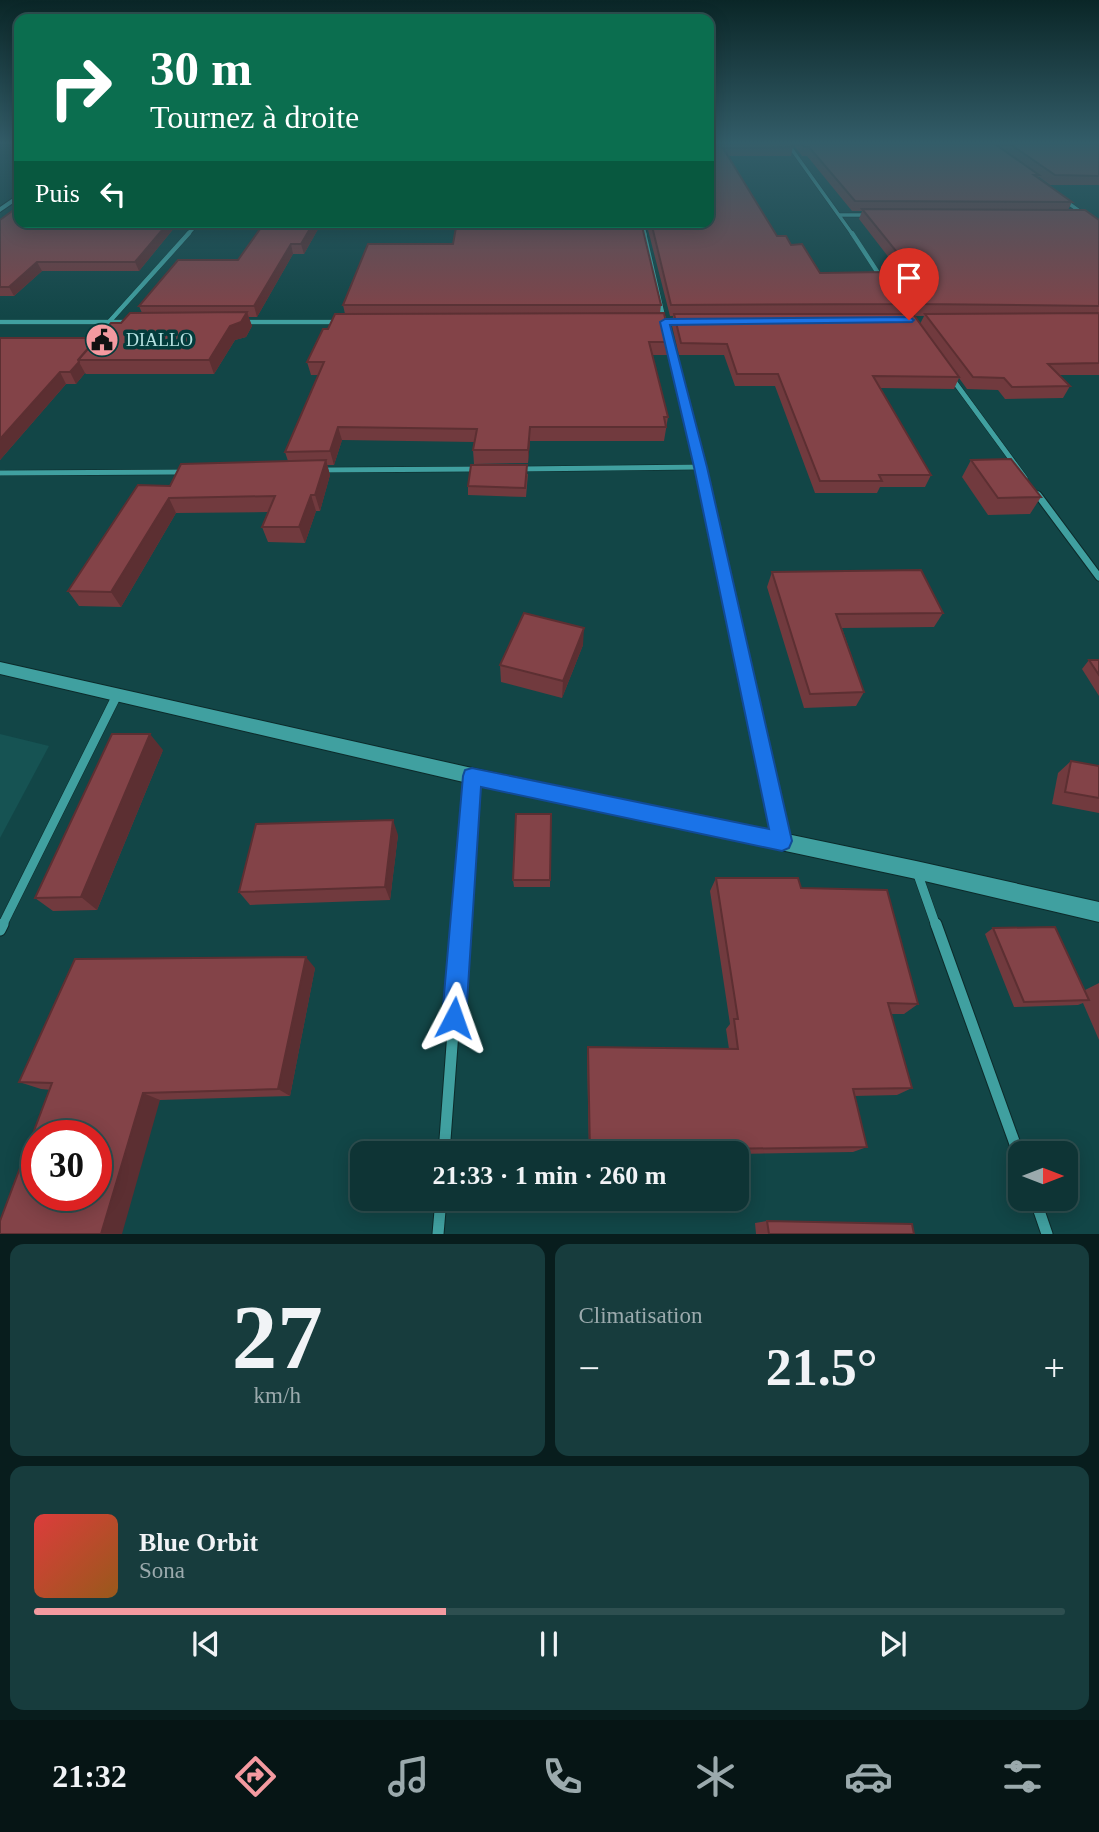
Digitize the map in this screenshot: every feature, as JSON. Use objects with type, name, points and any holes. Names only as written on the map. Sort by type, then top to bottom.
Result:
[{"type":"street","points":[[830,202],[886,285]]},
{"type":"street","points":[[1066,202],[1086,216],[1072,216]]},
{"type":"street","points":[[840,215],[867,215]]},
{"type":"street","points":[[109,321],[194,228]]},
{"type":"street","points":[[643,228],[701,467],[782,841]]},
{"type":"street","points":[[0,322],[136,321]]},
{"type":"street","points":[[234,322],[345,322]]},
{"type":"street","points":[[651,322],[665,322]]},
{"type":"street","points":[[950,376],[1099,578]]},
{"type":"street","points":[[508,469],[701,467]]},
{"type":"street","points":[[316,470],[481,469]]},
{"type":"street","points":[[0,473],[192,472]]},
{"type":"street","points":[[0,668],[472,776],[916,870],[1099,912]]},
{"type":"street","points":[[0,930],[117,695]]},
{"type":"street","points":[[445,1141],[472,776]]},
{"type":"street","points":[[916,870],[1014,1141]]},
{"type":"street","points":[[438,1234],[440,1211]]},
{"type":"street","points":[[1039,1211],[1047,1234]]},
{"type":"shaded area","points":[[0,734],[49,746],[0,838]]},
{"type":"building","points":[[714,202],[756,202],[777,236],[786,236],[791,245],[802,244],[820,273],[884,272],[906,304],[671,305],[652,228],[714,228]]},
{"type":"building","points":[[862,209],[1085,210],[1099,220],[1099,306],[918,304],[895,272],[913,272]]},
{"type":"building","points":[[14,210],[14,228],[164,228],[135,262],[37,262],[9,287],[0,287],[0,220]]},
{"type":"building","points":[[261,228],[310,228],[301,244],[291,244],[254,306],[139,306],[178,260],[238,260]]},
{"type":"building","points":[[456,228],[642,228],[661,305],[343,305],[368,244],[453,244]]},
{"type":"building","points":[[247,312],[241,322],[230,326],[209,360],[78,360],[111,323],[121,323],[130,313]]},
{"type":"building","points":[[664,313],[670,342],[649,342],[668,417],[664,417],[666,427],[530,427],[528,450],[473,450],[477,429],[338,427],[330,451],[285,452],[324,362],[307,362],[323,329],[328,329],[335,314]]},
{"type":"building","points":[[1099,313],[1099,363],[1048,364],[1070,386],[1012,387],[1004,378],[973,377],[925,314]]},
{"type":"building","points":[[674,314],[913,314],[959,377],[873,376],[931,475],[879,475],[882,481],[820,481],[778,374],[737,374],[727,344],[681,343]]},
{"type":"building","points":[[0,338],[97,338],[70,372],[60,372],[0,439]]},
{"type":"building","points":[[1011,459],[1041,497],[998,498],[971,460]]},
{"type":"building","points":[[326,460],[315,495],[311,495],[299,527],[262,527],[275,496],[169,498],[111,592],[68,591],[138,485],[170,486],[181,464]]},
{"type":"building","points":[[471,465],[527,465],[525,488],[468,486]]},
{"type":"building","points":[[921,570],[943,613],[836,614],[864,692],[810,694],[772,572]]},
{"type":"building","points":[[524,613],[584,628],[563,681],[500,665]]},
{"type":"building","points":[[1089,660],[1099,660],[1099,675]]},
{"type":"building","points":[[112,734],[150,734],[81,897],[35,898]]},
{"type":"building","points":[[1071,761],[1099,766],[1099,798],[1065,792]]},
{"type":"building","points":[[516,814],[551,814],[550,880],[513,880]]},
{"type":"building","points":[[393,820],[385,887],[239,892],[256,824]]},
{"type":"building","points":[[716,878],[798,878],[801,888],[887,890],[918,1004],[888,1003],[912,1088],[853,1089],[867,1147],[749,1149],[749,1141],[590,1141],[588,1047],[738,1049],[734,1019],[738,1019]]},
{"type":"building","points":[[1055,927],[1089,1000],[1024,1002],[993,928]]},
{"type":"building","points":[[306,957],[278,1089],[143,1093],[112,1197],[112,1120],[38,1120],[52,1083],[19,1082],[75,959]]},
{"type":"building","points":[[21,1165],[21,1211],[108,1211],[101,1234],[0,1234],[0,1221]]},
{"type":"building","points":[[767,1221],[912,1224],[914,1234],[769,1234]]},
{"type":"place","name":"DIALLO","points":[[102,340]]},
{"type":"route","points":[[454,1018],[472,776],[782,841],[701,467],[665,322],[909,320]]}]
